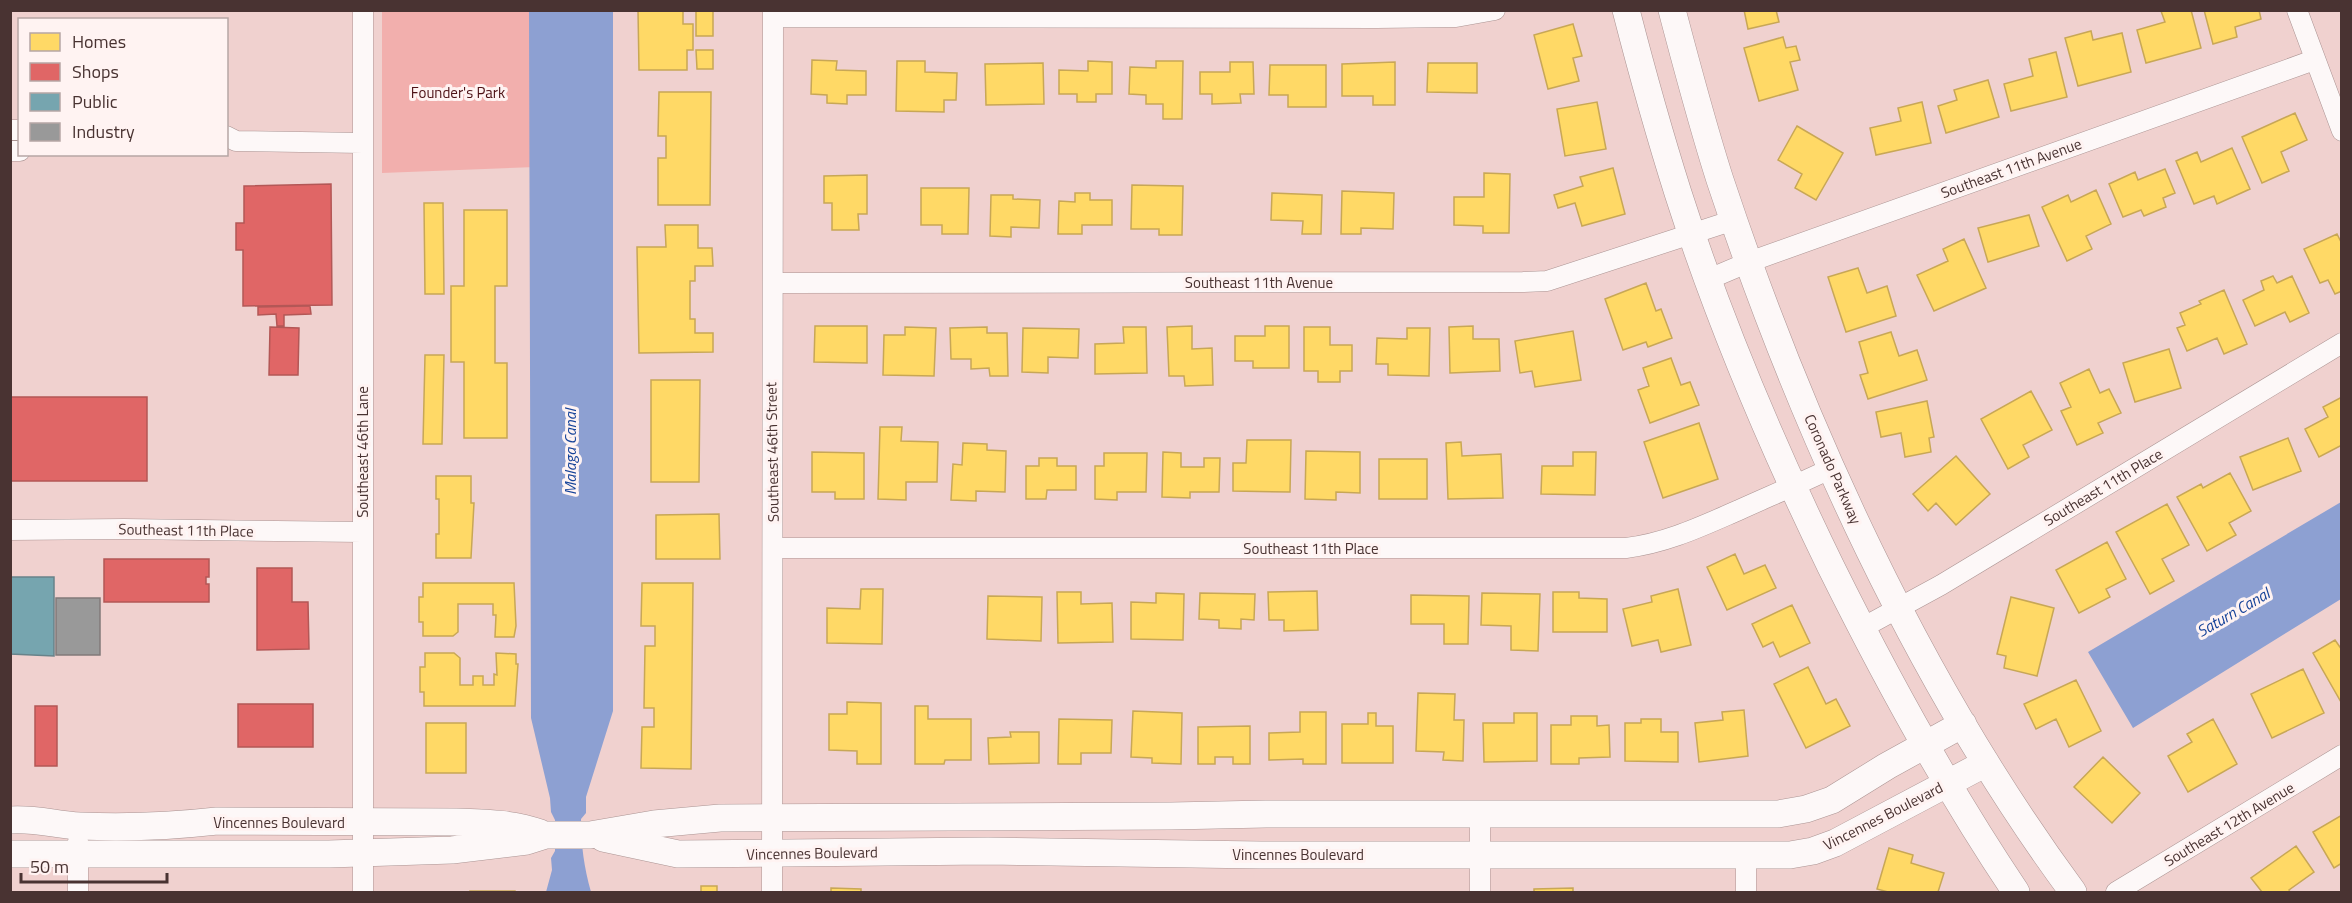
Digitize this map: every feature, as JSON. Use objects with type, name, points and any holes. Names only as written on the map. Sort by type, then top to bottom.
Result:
[{"type":"street","name":"Southeast 46th Lane","points":[[363,10],[363,892]]},
{"type":"street","points":[[773,14],[1376,18],[1456,17],[1495,10]]},
{"type":"street","points":[[1626,10],[1660,133],[1693,234],[1758,407],[1793,488],[1923,745],[2016,892]]},
{"type":"street","name":"Coronado Parkway","points":[[1672,10],[1716,168],[1734,220],[1788,366],[1832,468],[1899,608],[1963,724],[2029,833],[2073,892]]},
{"type":"street","points":[[2297,10],[2342,131]]},
{"type":"street","name":"Southeast 46th Street","points":[[772,892],[774,819],[771,386],[774,283],[773,14]]},
{"type":"street","name":"Southeast 11th Avenue","points":[[1709,279],[1749,262],[2314,60]]},
{"type":"street","points":[[230,141],[363,142]]},
{"type":"street","name":"Southeast 11th Avenue","points":[[774,283],[1523,282],[1548,280],[1734,220]]},
{"type":"street","name":"Southeast 11th Place","points":[[1862,628],[1941,585],[2342,343]]},
{"type":"street","name":"Southeast 11th Place","points":[[773,548],[1626,548],[1671,539],[1793,488],[1832,468]]},
{"type":"street","name":"Southeast 11th Place","points":[[10,530],[362,532]]},
{"type":"street","name":"Vincennes Boulevard","points":[[10,854],[363,853],[475,848],[527,841],[546,835],[590,835],[654,824],[720,818],[1171,816],[1266,813],[1778,814],[1806,809],[1832,800],[1923,745],[1963,724]]},
{"type":"street","name":"Southeast 12th Avenue","points":[[2116,892],[2342,755]]},
{"type":"street","name":"Vincennes Boulevard","points":[[590,835],[678,854],[999,851],[1790,855],[1813,851],[1834,843],[1986,763]]},
{"type":"street","points":[[1480,814],[1480,892]]},
{"type":"street","name":"Vincennes Boulevard","points":[[10,820],[39,819],[79,826],[179,825],[217,821],[488,823],[527,828],[546,835]]},
{"type":"street","points":[[78,892],[79,826]]},
{"type":"street","points":[[1746,856],[1746,892]]},
{"type":"green space","name":"Founder's Park","points":[[382,11],[534,11],[536,167],[382,173]]},
{"type":"water","name":"Malaga Canal","points":[[529,11],[613,11],[613,711],[586,797],[586,813],[581,819],[583,856],[591,892],[546,892],[552,870],[551,858],[555,851],[555,820],[551,812],[550,798],[531,718]]},
{"type":"water","name":"Saturn Canal","points":[[2341,502],[2341,599],[2133,728],[2088,652]]},
{"type":"building: Homes","points":[[638,10],[688,10],[683,11],[683,24],[693,24],[693,50],[687,50],[687,70],[639,70]]},
{"type":"building: Homes","points":[[696,10],[713,10],[713,36],[696,36]]},
{"type":"building: Homes","points":[[1744,10],[1776,10],[1779,22],[1748,29]]},
{"type":"building: Homes","points":[[2191,10],[2201,48],[2146,63],[2137,30],[2165,22],[2161,11]]},
{"type":"building: Homes","points":[[2204,10],[2259,10],[2261,19],[2235,27],[2237,37],[2213,44]]},
{"type":"building: Homes","points":[[1573,24],[1582,56],[1573,58],[1579,81],[1548,89],[1534,35]]},
{"type":"building: Homes","points":[[2091,31],[2093,40],[2122,33],[2131,72],[2078,86],[2065,38]]},
{"type":"building: Homes","points":[[1783,37],[1786,48],[1796,46],[1800,60],[1790,62],[1798,90],[1759,101],[1744,48]]},
{"type":"building: Homes","points":[[696,50],[713,50],[713,69],[697,69]]},
{"type":"building: Homes","points":[[2056,52],[2067,97],[2011,111],[2004,84],[2033,76],[2029,59]]},
{"type":"building: Homes","points":[[812,60],[837,61],[836,70],[866,71],[866,95],[847,95],[847,104],[827,103],[827,95],[811,94]]},
{"type":"building: Homes","points":[[897,61],[925,61],[925,72],[957,73],[956,100],[944,100],[944,112],[896,111]]},
{"type":"building: Homes","points":[[1088,61],[1112,62],[1112,94],[1096,94],[1096,102],[1077,102],[1077,94],[1059,94],[1059,70],[1088,71]]},
{"type":"building: Homes","points":[[1156,61],[1183,61],[1182,119],[1163,119],[1163,104],[1146,104],[1146,95],[1129,94],[1130,67],[1156,68]]},
{"type":"building: Homes","points":[[1230,62],[1253,62],[1254,94],[1240,94],[1241,103],[1212,104],[1212,94],[1200,94],[1200,72],[1230,72]]},
{"type":"building: Homes","points":[[1395,62],[1395,105],[1373,105],[1373,96],[1342,96],[1342,64]]},
{"type":"building: Homes","points":[[1043,63],[1044,104],[986,105],[985,64]]},
{"type":"building: Homes","points":[[1428,63],[1477,63],[1477,93],[1427,92]]},
{"type":"building: Homes","points":[[1270,65],[1326,65],[1326,107],[1288,107],[1288,95],[1269,95]]},
{"type":"building: Homes","points":[[1988,80],[1999,117],[1946,133],[1938,106],[1957,100],[1954,90]]},
{"type":"building: Homes","points":[[659,92],[711,92],[710,205],[658,205],[658,158],[666,158],[666,136],[658,136]]},
{"type":"building: Homes","points":[[1597,102],[1606,149],[1565,156],[1557,109]]},
{"type":"building: Homes","points":[[1922,102],[1931,143],[1876,155],[1870,128],[1901,121],[1898,108]]},
{"type":"building: Homes","points":[[2295,113],[2307,140],[2281,152],[2289,171],[2262,183],[2242,137]]},
{"type":"building: Homes","points":[[1797,126],[1843,153],[1816,200],[1795,188],[1802,174],[1778,160]]},
{"type":"building: Homes","points":[[2232,148],[2250,189],[2217,204],[2214,196],[2194,204],[2176,161],[2197,152],[2201,162]]},
{"type":"building: Homes","points":[[1613,168],[1625,214],[1582,226],[1575,203],[1558,208],[1554,195],[1583,186],[1580,177]]},
{"type":"building: Homes","points":[[2165,169],[2175,193],[2163,198],[2166,207],[2144,216],[2141,210],[2123,217],[2109,184],[2135,172],[2138,180]]},
{"type":"building: Homes","points":[[1484,173],[1510,174],[1509,233],[1483,233],[1483,226],[1454,225],[1454,197],[1484,197]]},
{"type":"building: Homes","points":[[867,175],[867,214],[858,214],[859,230],[832,230],[832,203],[824,203],[824,176]]},
{"type":"building: Homes","points":[[1132,185],[1183,186],[1182,235],[1159,235],[1159,229],[1131,229]]},
{"type":"building: Homes","points":[[921,188],[969,188],[968,234],[942,234],[942,225],[921,225]]},
{"type":"building: Homes","points":[[2096,190],[2111,224],[2086,236],[2092,249],[2067,261],[2042,207],[2068,195],[2071,202]]},
{"type":"building: Homes","points":[[1342,191],[1394,193],[1393,229],[1361,228],[1361,234],[1341,234]]},
{"type":"building: Homes","points":[[1075,193],[1090,193],[1090,200],[1112,200],[1112,225],[1082,225],[1082,234],[1058,234],[1059,201],[1075,202]]},
{"type":"building: Homes","points":[[1272,193],[1322,195],[1321,234],[1302,234],[1303,221],[1271,220]]},
{"type":"building: Homes","points":[[991,195],[1013,195],[1013,199],[1040,200],[1039,228],[1011,227],[1011,237],[990,236]]},
{"type":"building: Homes","points":[[424,203],[443,203],[444,294],[425,294]]},
{"type":"building: Homes","points":[[464,210],[507,210],[507,286],[495,286],[495,363],[507,363],[507,438],[464,438],[464,362],[451,362],[451,286],[464,286]]},
{"type":"building: Homes","points":[[2029,215],[2039,246],[1988,262],[1978,228]]},
{"type":"building: Homes","points":[[665,225],[698,225],[698,248],[712,248],[713,266],[695,266],[695,281],[690,281],[690,319],[695,319],[695,333],[713,333],[713,352],[639,353],[637,247],[666,247]]},
{"type":"building: Homes","points":[[2337,234],[2342,244],[2342,291],[2335,294],[2328,280],[2320,283],[2304,249]]},
{"type":"building: Homes","points":[[1964,239],[1986,288],[1934,311],[1917,275],[1948,261],[1943,249]]},
{"type":"building: Homes","points":[[1858,268],[1867,293],[1887,286],[1896,316],[1846,332],[1828,277]]},
{"type":"building: Homes","points":[[2273,276],[2277,283],[2292,276],[2309,313],[2290,322],[2285,312],[2255,326],[2243,300],[2264,290],[2261,281]]},
{"type":"building: Homes","points":[[1646,283],[1656,311],[1661,309],[1672,338],[1648,347],[1646,342],[1623,350],[1605,299]]},
{"type":"building: Homes","points":[[2224,290],[2247,344],[2224,354],[2217,338],[2187,351],[2177,328],[2185,325],[2180,313],[2201,304],[2199,301]]},
{"type":"building: Homes","points":[[815,326],[867,326],[867,363],[814,362]]},
{"type":"building: Homes","points":[[1192,326],[1192,349],[1212,348],[1213,385],[1185,386],[1184,376],[1169,376],[1167,327]]},
{"type":"building: Homes","points":[[1265,326],[1289,326],[1289,368],[1253,368],[1253,361],[1235,361],[1235,336],[1265,336]]},
{"type":"building: Homes","points":[[1473,326],[1473,339],[1499,339],[1500,371],[1450,373],[1449,327]]},
{"type":"building: Homes","points":[[905,327],[936,328],[934,376],[883,375],[884,335],[905,335]]},
{"type":"building: Homes","points":[[987,327],[987,333],[1007,333],[1008,376],[990,376],[989,368],[971,369],[971,359],[951,359],[950,328]]},
{"type":"building: Homes","points":[[1123,327],[1146,327],[1147,373],[1095,374],[1095,344],[1124,343]]},
{"type":"building: Homes","points":[[1304,327],[1330,327],[1330,345],[1352,345],[1352,371],[1340,371],[1340,382],[1318,382],[1318,371],[1304,371]]},
{"type":"building: Homes","points":[[1023,328],[1079,329],[1078,358],[1048,357],[1048,373],[1022,372]]},
{"type":"building: Homes","points":[[1407,328],[1430,328],[1429,376],[1388,375],[1388,364],[1376,364],[1377,338],[1407,339]]},
{"type":"building: Homes","points":[[1573,331],[1581,380],[1535,387],[1532,371],[1520,373],[1515,341]]},
{"type":"building: Homes","points":[[1891,332],[1899,356],[1917,350],[1927,380],[1868,399],[1860,375],[1868,373],[1859,342]]},
{"type":"building: Homes","points":[[2169,349],[2181,388],[2135,402],[2123,363]]},
{"type":"building: Homes","points":[[425,355],[444,355],[442,444],[423,444]]},
{"type":"building: Homes","points":[[1671,358],[1681,385],[1690,382],[1699,405],[1650,423],[1638,390],[1649,386],[1643,368]]},
{"type":"building: Homes","points":[[2089,369],[2100,393],[2109,389],[2121,413],[2098,423],[2103,433],[2077,445],[2061,411],[2071,407],[2060,383]]},
{"type":"building: Homes","points":[[651,380],[700,380],[699,482],[651,482]]},
{"type":"building: Homes","points":[[2031,391],[2052,430],[2023,445],[2029,457],[2008,469],[1981,419]]},
{"type":"building: Homes","points":[[2342,397],[2342,445],[2319,457],[2305,429],[2328,417],[2323,407]]},
{"type":"building: Homes","points":[[1927,401],[1934,437],[1929,438],[1931,452],[1905,457],[1901,433],[1881,437],[1876,412]]},
{"type":"building: Homes","points":[[1699,423],[1718,479],[1663,498],[1644,442]]},
{"type":"building: Homes","points":[[880,427],[902,427],[901,441],[938,442],[937,482],[906,482],[906,500],[878,499]]},
{"type":"building: Homes","points":[[2288,438],[2301,471],[2253,490],[2240,457]]},
{"type":"building: Homes","points":[[1247,440],[1291,440],[1290,492],[1233,491],[1233,463],[1246,463]]},
{"type":"building: Homes","points":[[1461,442],[1462,456],[1501,454],[1503,498],[1448,499],[1446,443]]},
{"type":"building: Homes","points":[[963,443],[987,444],[987,450],[1006,451],[1005,492],[976,491],[976,501],[951,500],[953,464],[962,465]]},
{"type":"building: Homes","points":[[1306,451],[1360,452],[1360,493],[1336,492],[1336,500],[1305,499]]},
{"type":"building: Homes","points":[[812,452],[864,453],[864,499],[835,499],[835,492],[812,492]]},
{"type":"building: Homes","points":[[1163,452],[1181,453],[1181,467],[1204,467],[1204,458],[1220,458],[1219,492],[1190,492],[1190,498],[1162,497]]},
{"type":"building: Homes","points":[[1573,452],[1596,452],[1595,495],[1541,494],[1542,466],[1573,466]]},
{"type":"building: Homes","points":[[1104,453],[1147,453],[1146,492],[1117,492],[1117,500],[1095,499],[1095,466],[1104,466]]},
{"type":"building: Homes","points":[[1956,456],[1990,494],[1956,525],[1936,503],[1928,511],[1913,494]]},
{"type":"building: Homes","points":[[1039,458],[1057,458],[1057,466],[1076,466],[1076,490],[1047,490],[1046,499],[1026,499],[1026,466],[1039,466]]},
{"type":"building: Homes","points":[[1379,459],[1427,459],[1427,499],[1379,499]]},
{"type":"building: Homes","points":[[2230,473],[2251,511],[2229,523],[2236,535],[2207,551],[2177,497],[2201,484],[2203,488]]},
{"type":"building: Homes","points":[[436,476],[471,476],[471,503],[474,503],[471,558],[436,558],[439,499],[436,499]]},
{"type":"building: Homes","points":[[2167,504],[2189,545],[2162,559],[2174,581],[2150,594],[2116,532]]},
{"type":"building: Homes","points":[[719,514],[720,559],[656,559],[656,515]]},
{"type":"building: Homes","points":[[2107,542],[2126,579],[2106,589],[2110,597],[2079,613],[2056,570]]},
{"type":"building: Homes","points":[[1735,554],[1744,574],[1765,565],[1776,588],[1727,610],[1707,567]]},
{"type":"building: Homes","points":[[423,583],[514,583],[516,626],[514,637],[495,637],[496,615],[493,615],[493,604],[458,604],[458,632],[453,636],[423,636],[423,622],[419,622],[419,597],[423,597]]},
{"type":"building: Homes","points":[[642,583],[693,583],[691,769],[641,768],[642,727],[654,727],[654,708],[644,708],[645,646],[655,646],[655,626],[641,626]]},
{"type":"building: Homes","points":[[861,589],[883,589],[882,644],[827,643],[827,608],[860,609]]},
{"type":"building: Homes","points":[[1678,589],[1691,645],[1661,652],[1658,640],[1632,646],[1623,609],[1652,602],[1651,596]]},
{"type":"building: Homes","points":[[1317,591],[1318,630],[1284,631],[1284,620],[1269,620],[1268,592]]},
{"type":"building: Homes","points":[[1057,592],[1081,592],[1081,604],[1112,603],[1113,642],[1058,643]]},
{"type":"building: Homes","points":[[1553,592],[1579,592],[1579,598],[1607,599],[1607,632],[1553,632]]},
{"type":"building: Homes","points":[[1156,593],[1184,594],[1183,640],[1131,639],[1131,602],[1156,603]]},
{"type":"building: Homes","points":[[1200,593],[1255,594],[1254,620],[1241,619],[1241,629],[1219,628],[1219,620],[1199,619]]},
{"type":"building: Homes","points":[[1482,593],[1540,594],[1538,651],[1511,650],[1511,626],[1481,625]]},
{"type":"building: Homes","points":[[1411,595],[1469,596],[1468,644],[1444,644],[1444,624],[1411,624]]},
{"type":"building: Homes","points":[[988,596],[1042,597],[1041,641],[987,639]]},
{"type":"building: Homes","points":[[2011,597],[2054,608],[2037,676],[2004,668],[2006,656],[1997,654]]},
{"type":"building: Homes","points":[[1792,605],[1810,643],[1780,657],[1773,642],[1763,647],[1752,624]]},
{"type":"building: Homes","points":[[2335,640],[2342,650],[2341,702],[2313,653]]},
{"type":"building: Homes","points":[[425,653],[454,653],[460,658],[460,685],[473,685],[473,676],[483,676],[483,685],[494,685],[494,674],[497,675],[496,653],[516,654],[516,664],[518,664],[515,706],[424,706],[424,692],[420,692],[420,667],[425,667]]},
{"type":"building: Homes","points":[[1808,667],[1826,704],[1836,699],[1850,726],[1806,748],[1774,684]]},
{"type":"building: Homes","points":[[2303,669],[2324,713],[2272,738],[2251,694]]},
{"type":"building: Homes","points":[[2076,680],[2101,731],[2069,747],[2056,719],[2036,729],[2024,704]]},
{"type":"building: Homes","points":[[1418,693],[1455,694],[1454,720],[1464,720],[1463,761],[1443,760],[1444,752],[1416,751]]},
{"type":"building: Homes","points":[[847,702],[881,703],[881,764],[857,764],[857,751],[829,750],[829,714],[847,714]]},
{"type":"building: Homes","points":[[915,706],[928,706],[928,719],[971,719],[971,760],[945,760],[944,764],[915,764]]},
{"type":"building: Homes","points":[[1744,710],[1748,756],[1699,762],[1695,723],[1723,720],[1722,712]]},
{"type":"building: Homes","points":[[1133,711],[1182,713],[1181,764],[1152,763],[1152,758],[1131,757]]},
{"type":"building: Homes","points":[[1300,712],[1326,712],[1326,764],[1303,764],[1303,759],[1269,760],[1269,733],[1300,732]]},
{"type":"building: Homes","points":[[1368,713],[1376,713],[1376,726],[1393,726],[1393,763],[1342,763],[1342,724],[1368,724]]},
{"type":"building: Homes","points":[[1514,713],[1537,713],[1537,761],[1484,762],[1483,723],[1514,723]]},
{"type":"building: Homes","points":[[1571,716],[1597,716],[1597,726],[1609,725],[1610,757],[1579,758],[1579,764],[1551,764],[1551,725],[1571,725]]},
{"type":"building: Homes","points":[[1059,719],[1112,720],[1111,753],[1081,753],[1081,764],[1058,764]]},
{"type":"building: Homes","points":[[1641,719],[1661,719],[1661,732],[1678,732],[1678,762],[1625,761],[1625,723],[1641,723]]},
{"type":"building: Homes","points":[[2213,719],[2237,764],[2188,792],[2168,756],[2192,742],[2187,734]]},
{"type":"building: Homes","points":[[426,723],[466,723],[466,773],[426,773]]},
{"type":"building: Homes","points":[[1250,726],[1250,764],[1233,764],[1233,757],[1215,757],[1215,764],[1198,764],[1198,727]]},
{"type":"building: Homes","points":[[1010,732],[1039,732],[1039,763],[989,764],[988,738],[1011,737]]},
{"type":"building: Homes","points":[[2103,757],[2140,793],[2112,823],[2074,787]]},
{"type":"building: Homes","points":[[2342,815],[2342,863],[2334,868],[2313,832]]},
{"type":"building: Homes","points":[[2296,846],[2314,872],[2289,890],[2290,892],[2262,892],[2251,878]]},
{"type":"building: Homes","points":[[1889,848],[1913,855],[1911,863],[1944,873],[1938,892],[1888,892],[1877,889]]},
{"type":"building: Homes","points":[[701,886],[717,886],[717,892],[701,892]]},
{"type":"building: Homes","points":[[831,888],[861,889],[861,892],[831,892]]},
{"type":"building: Homes","points":[[1573,888],[1573,892],[1534,892],[1534,889]]},
{"type":"building: Homes","points":[[515,891],[515,892],[470,892]]},
{"type":"building: Shops","points":[[331,184],[332,305],[243,306],[243,250],[236,250],[236,223],[244,223],[244,186]]},
{"type":"building: Shops","points":[[310,306],[311,314],[284,315],[284,326],[277,326],[276,314],[258,315],[258,307]]},
{"type":"building: Shops","points":[[270,327],[299,328],[298,375],[269,375]]},
{"type":"building: Shops","points":[[10,397],[147,397],[147,481],[10,481]]},
{"type":"building: Shops","points":[[104,559],[209,559],[209,577],[206,577],[206,584],[209,584],[209,602],[104,602]]},
{"type":"building: Shops","points":[[257,568],[292,568],[292,602],[308,602],[309,649],[257,650]]},
{"type":"building: Shops","points":[[238,704],[313,704],[313,747],[238,747]]},
{"type":"building: Shops","points":[[35,706],[57,706],[57,766],[35,766]]},
{"type":"building: Public","points":[[10,577],[54,577],[54,656],[10,654]]},
{"type":"building: Industry","points":[[56,598],[100,598],[100,655],[56,655]]}]
